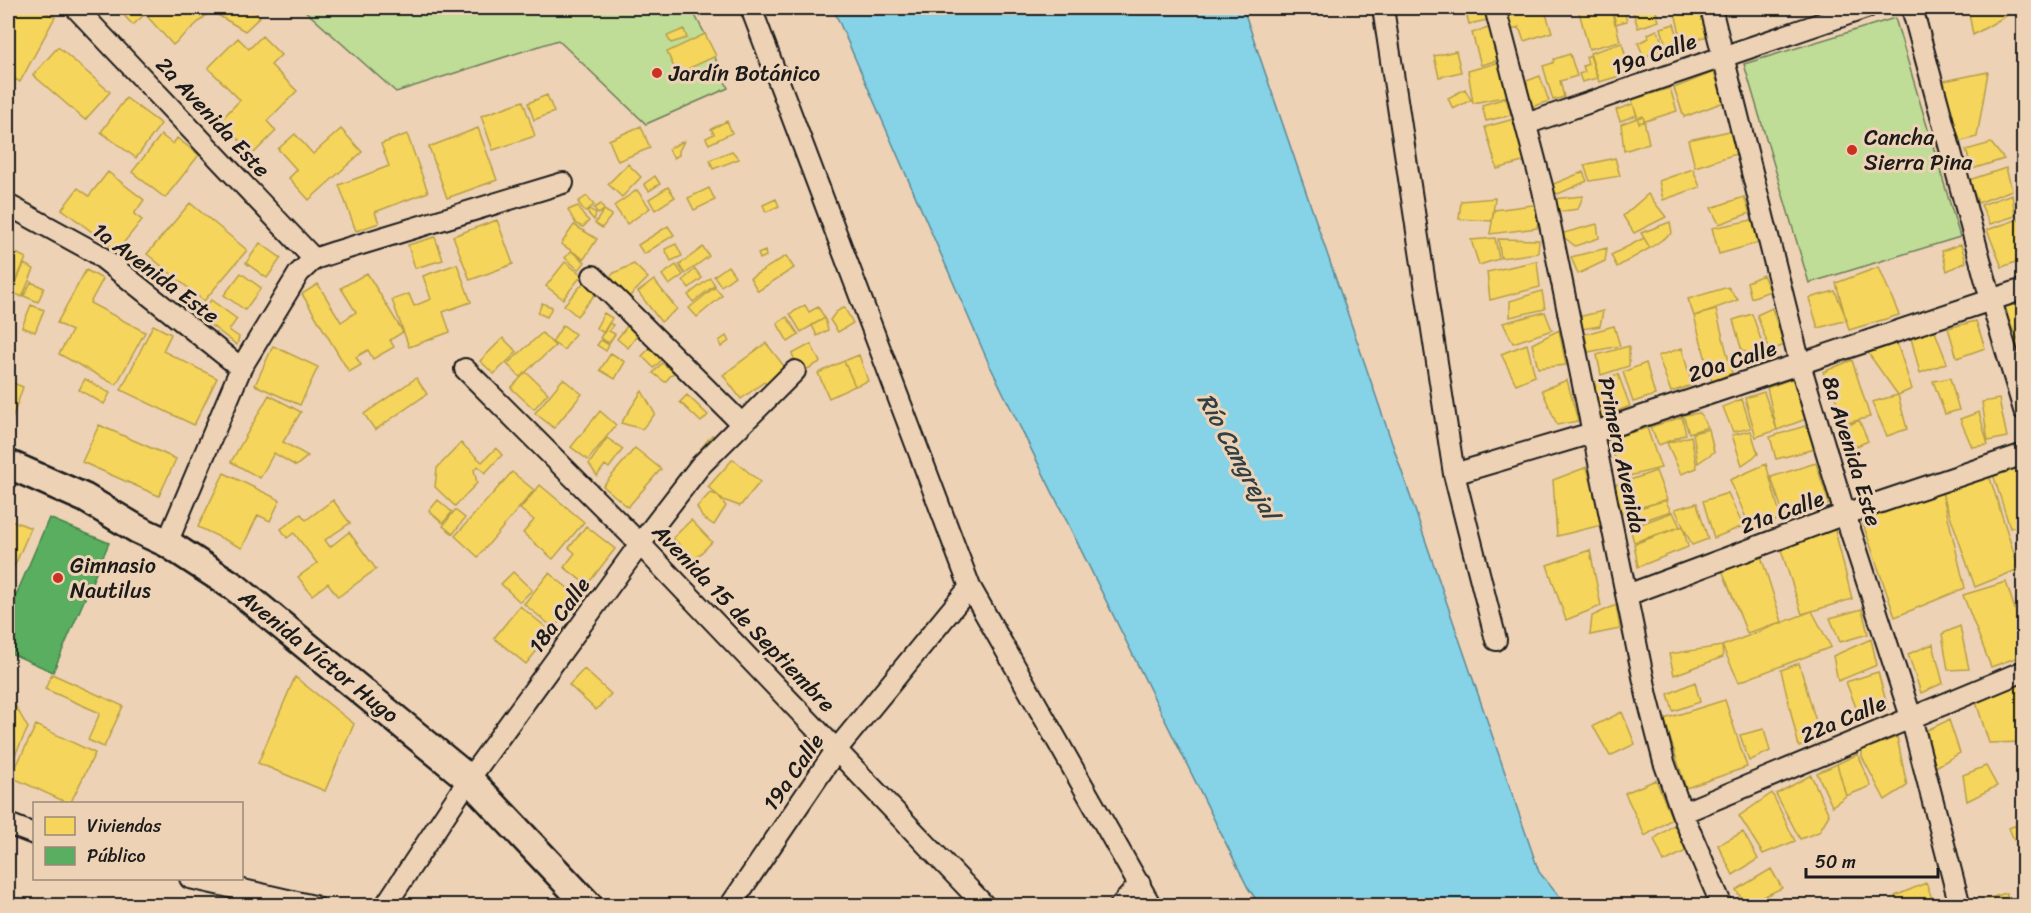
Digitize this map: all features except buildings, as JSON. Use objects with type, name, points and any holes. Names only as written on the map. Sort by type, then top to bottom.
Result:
[{"type":"street","name":"2a Avenida Este","points":[[76,8],[314,259]]},
{"type":"street","points":[[751,8],[780,79],[970,587],[1140,884],[1150,906]]},
{"type":"street","points":[[1383,8],[1454,474],[1496,640]]},
{"type":"street","name":"Primera Avenida","points":[[1495,8],[1543,190],[1647,696],[1664,762],[1682,813],[1722,906]]},
{"type":"street","name":"8a Avenida Este","points":[[1711,8],[1800,364],[1845,514],[1911,717],[1960,906]]},
{"type":"street","name":"19a Calle","points":[[1526,124],[1866,8]]},
{"type":"street","points":[[1912,8],[1991,300],[2024,410]]},
{"type":"street","points":[[167,543],[241,368],[299,273],[314,259],[563,183]]},
{"type":"street","name":"1a Avenida Este","points":[[8,205],[96,253],[241,368]]},
{"type":"street","points":[[593,276],[742,424]]},
{"type":"street","name":"20a Calle","points":[[1454,474],[1592,433],[2024,289]]},
{"type":"street","name":"Avenida 15 de Septiembre","points":[[465,369],[640,544],[985,906]]},
{"type":"street","name":"18a Calle","points":[[385,906],[469,779],[640,544],[700,466],[795,371]]},
{"type":"street","name":"21a Calle","points":[[1627,595],[1845,514],[2024,454]]},
{"type":"street","name":"Avenida Víctor Hugo","points":[[8,464],[85,498],[137,529],[167,543],[236,588],[469,779],[589,906]]},
{"type":"street","name":"19a Calle","points":[[730,906],[837,749],[970,587]]},
{"type":"street","name":"22a Calle","points":[[1682,813],[2024,671]]},
{"type":"street","points":[[8,824],[33,834]]},
{"type":"street","points":[[195,880],[314,906]]},
{"type":"street","points":[[1120,906],[1140,884]]},
{"type":"green space","name":"Jardín Botánico","points":[[302,8],[691,8],[728,88],[646,124],[558,40],[396,92]]},
{"type":"green space","name":"Cancha Sierra Pina","points":[[1895,18],[1960,237],[1809,283],[1744,64]]},
{"type":"water","name":"Río Cangrejal","points":[[833,8],[1243,8],[1539,872],[1566,905],[1260,905],[1248,888],[989,364]]},
{"type":"place","name":"Jardín Botánico","points":[[657,73]]},
{"type":"place","name":"Cancha Sierra Pina","points":[[1852,150]]},
{"type":"place","name":"Gimnasio Nautilus","points":[[58,578]]}]
